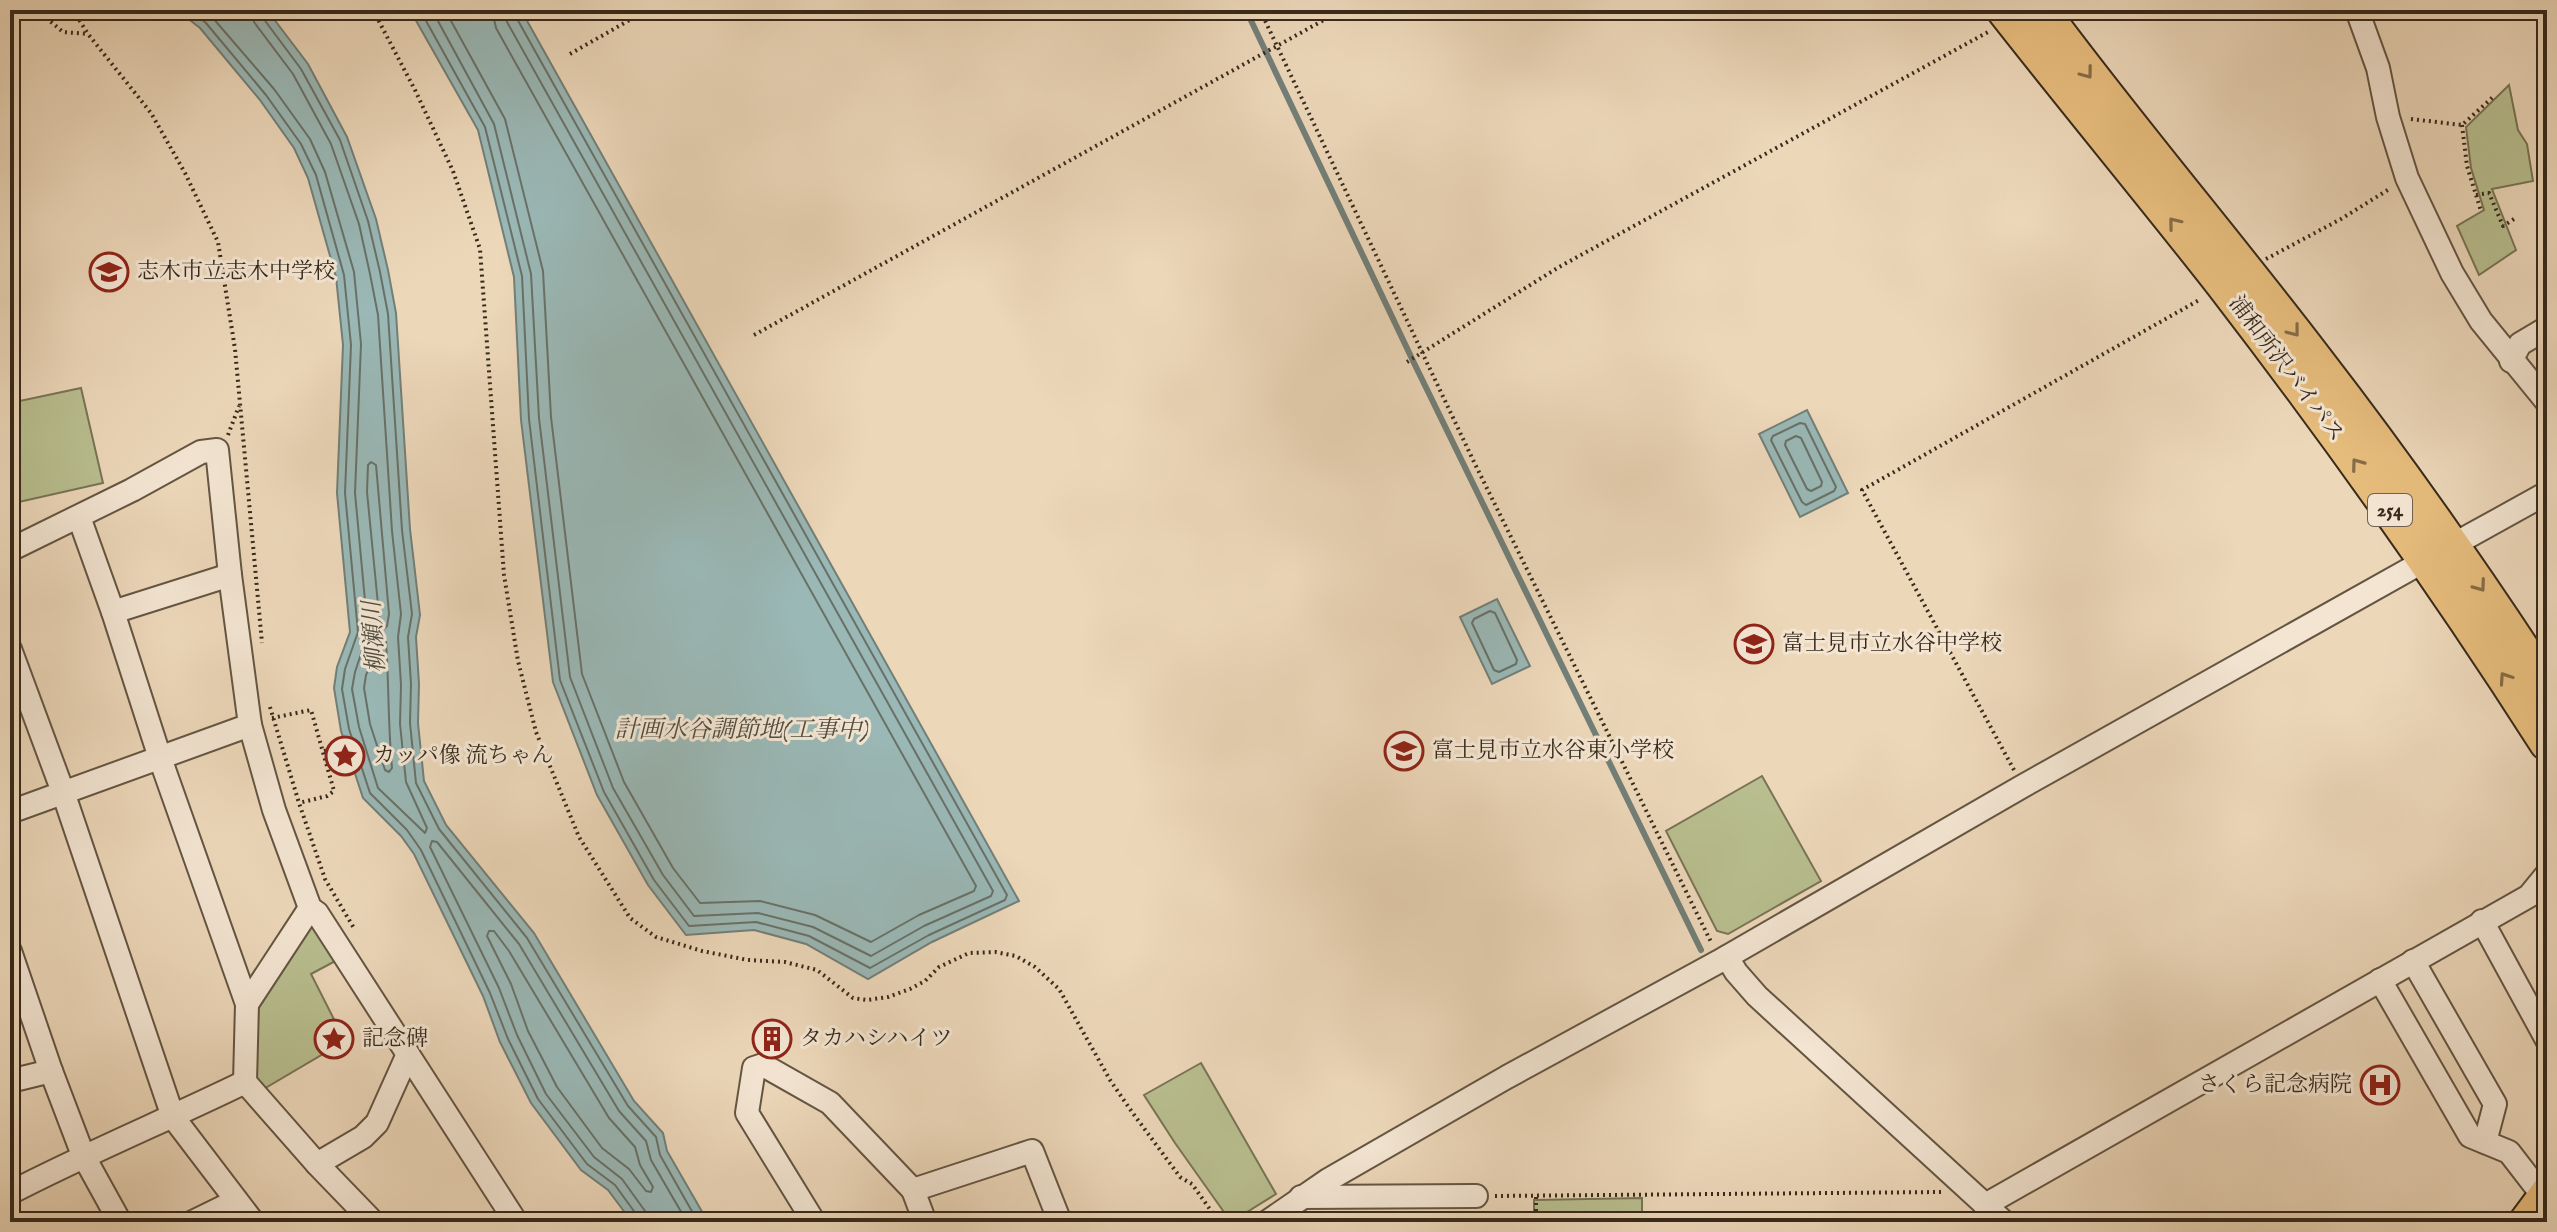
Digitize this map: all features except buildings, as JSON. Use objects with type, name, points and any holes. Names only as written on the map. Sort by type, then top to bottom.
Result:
[{"type":"highway","name":"浦和所沢バイパス","points":[[2019,13],[2234,277],[2438,553],[2547,743]]},
{"type":"highway","name":"浦和所沢バイパス","points":[[2438,553],[2497,610],[2547,687]]},
{"type":"main road","points":[[2524,1222],[2545,1193]]},
{"type":"street","points":[[2357,10],[2378,68],[2388,117],[2407,178],[2452,273],[2481,321],[2547,402]]},
{"type":"street","points":[[2511,361],[2520,344],[2547,328]]},
{"type":"street","points":[[10,550],[201,452],[217,450],[250,725],[274,810],[310,908],[317,913],[516,1222]]},
{"type":"street","points":[[1267,1222],[1300,1197],[1507,1077],[1717,962],[2023,786],[2547,493]]},
{"type":"street","points":[[79,517],[247,1004],[245,1082],[373,1222]]},
{"type":"street","points":[[113,612],[230,575]]},
{"type":"street","points":[[10,649],[63,792],[173,1117],[253,1222]]},
{"type":"street","points":[[10,812],[250,725]]},
{"type":"street","points":[[1985,1205],[2529,896],[2547,874]]},
{"type":"street","points":[[247,1004],[310,908]]},
{"type":"street","points":[[2482,921],[2547,1040]]},
{"type":"street","points":[[10,951],[83,1155],[120,1222]]},
{"type":"street","points":[[2413,961],[2495,1104],[2485,1142]]},
{"type":"street","points":[[1717,962],[1736,972],[1757,996],[2004,1222]]},
{"type":"street","points":[[2380,980],[2470,1136],[2509,1152],[2545,1193]]},
{"type":"street","points":[[2431,1066],[2463,1048]]},
{"type":"street","points":[[317,1164],[363,1137],[377,1123],[408,1054]]},
{"type":"street","points":[[814,1222],[747,1113],[754,1068],[763,1065],[830,1103],[913,1190],[925,1222]]},
{"type":"street","points":[[10,1081],[51,1071]]},
{"type":"street","points":[[10,1193],[83,1155],[245,1082]]},
{"type":"street","points":[[913,1190],[1032,1151],[1060,1222]]},
{"type":"street","points":[[1300,1197],[1476,1196]]},
{"type":"street","points":[[193,1222],[236,1201]]},
{"type":"path","points":[[37,10],[63,32],[88,34]]},
{"type":"path","points":[[73,10],[88,34],[151,113],[185,173],[218,242],[235,349],[262,647]]},
{"type":"path","points":[[373,10],[453,171],[480,249],[504,575],[518,661],[536,732],[579,837],[630,918],[656,937],[702,951],[748,960],[785,962],[817,970],[853,998],[867,1000],[910,989],[925,981],[939,967],[969,953],[995,952],[1016,956],[1035,967],[1059,989],[1110,1080],[1180,1177],[1192,1184],[1219,1222]]},
{"type":"path","points":[[570,54],[647,10]]},
{"type":"path","points":[[1260,10],[1717,962]]},
{"type":"path","points":[[754,335],[1342,10]]},
{"type":"path","points":[[1407,362],[1559,267],[2019,13]]},
{"type":"path","points":[[2388,117],[2462,125],[2493,97]]},
{"type":"path","points":[[2462,125],[2467,166],[2481,211]]},
{"type":"path","points":[[2023,786],[1862,490],[2341,219],[2407,178]]},
{"type":"path","points":[[2476,195],[2489,193],[2503,226],[2514,219]]},
{"type":"path","points":[[217,450],[231,431],[240,404]]},
{"type":"path","points":[[270,705],[273,718],[299,803],[327,796],[334,791],[311,710],[273,718]]},
{"type":"path","points":[[324,751],[342,747]]},
{"type":"path","points":[[1476,1196],[1948,1191]]},
{"type":"path","points":[[1536,1197],[1536,1222]]},
{"type":"green space","points":[[2509,85],[2518,130],[2527,144],[2533,181],[2492,189],[2516,250],[2479,275],[2457,226],[2484,210],[2471,168],[2466,127]]},
{"type":"green space","points":[[81,388],[103,483],[10,504],[10,403]]},
{"type":"green space","points":[[1762,776],[1821,881],[1728,934],[1717,931],[1666,831]]},
{"type":"green space","points":[[317,922],[339,959],[311,974],[345,1041],[262,1090],[251,1075],[255,1014],[307,924]]},
{"type":"green space","points":[[1201,1063],[1276,1194],[1231,1222],[1144,1095]]},
{"type":"green space","points":[[1642,1198],[1642,1222],[1534,1222],[1534,1200]]},
{"type":"water","name":"柳瀬川","points":[[177,10],[267,10],[308,64],[347,137],[376,219],[396,313],[410,529],[420,615],[416,637],[418,723],[424,781],[446,825],[534,933],[634,1101],[663,1133],[667,1151],[708,1222],[632,1222],[608,1190],[581,1170],[531,1103],[414,854],[401,836],[363,798],[341,731],[334,688],[337,667],[350,632],[337,493],[343,345],[336,277],[308,178],[294,148],[260,100],[200,28]]},
{"type":"water","name":"計画水谷調節地(工事中)","points":[[410,10],[521,10],[1019,901],[932,942],[868,979],[806,944],[754,930],[686,935],[648,885],[597,795],[553,682],[521,420],[514,277],[478,130]]},
{"type":"water","points":[[1807,410],[1848,493],[1800,517],[1759,434]]},
{"type":"water","points":[[1497,599],[1530,666],[1492,684],[1460,617]]},
{"type":"waterway","points":[[1246,10],[1415,365],[1701,950]]},
{"type":"place","name":"志木市立志木中学校","points":[[109,272]]},
{"type":"place","name":"富士見市立水谷中学校","points":[[1754,644]]},
{"type":"place","name":"富士見市立水谷東小学校","points":[[1404,751]]},
{"type":"place","name":"カッパ像 流ちゃん","points":[[345,756]]},
{"type":"place","name":"記念碑","points":[[334,1039]]},
{"type":"place","name":"タカハシハイツ","points":[[772,1039]]},
{"type":"place","name":"さくら記念病院","points":[[2380,1085]]}]
